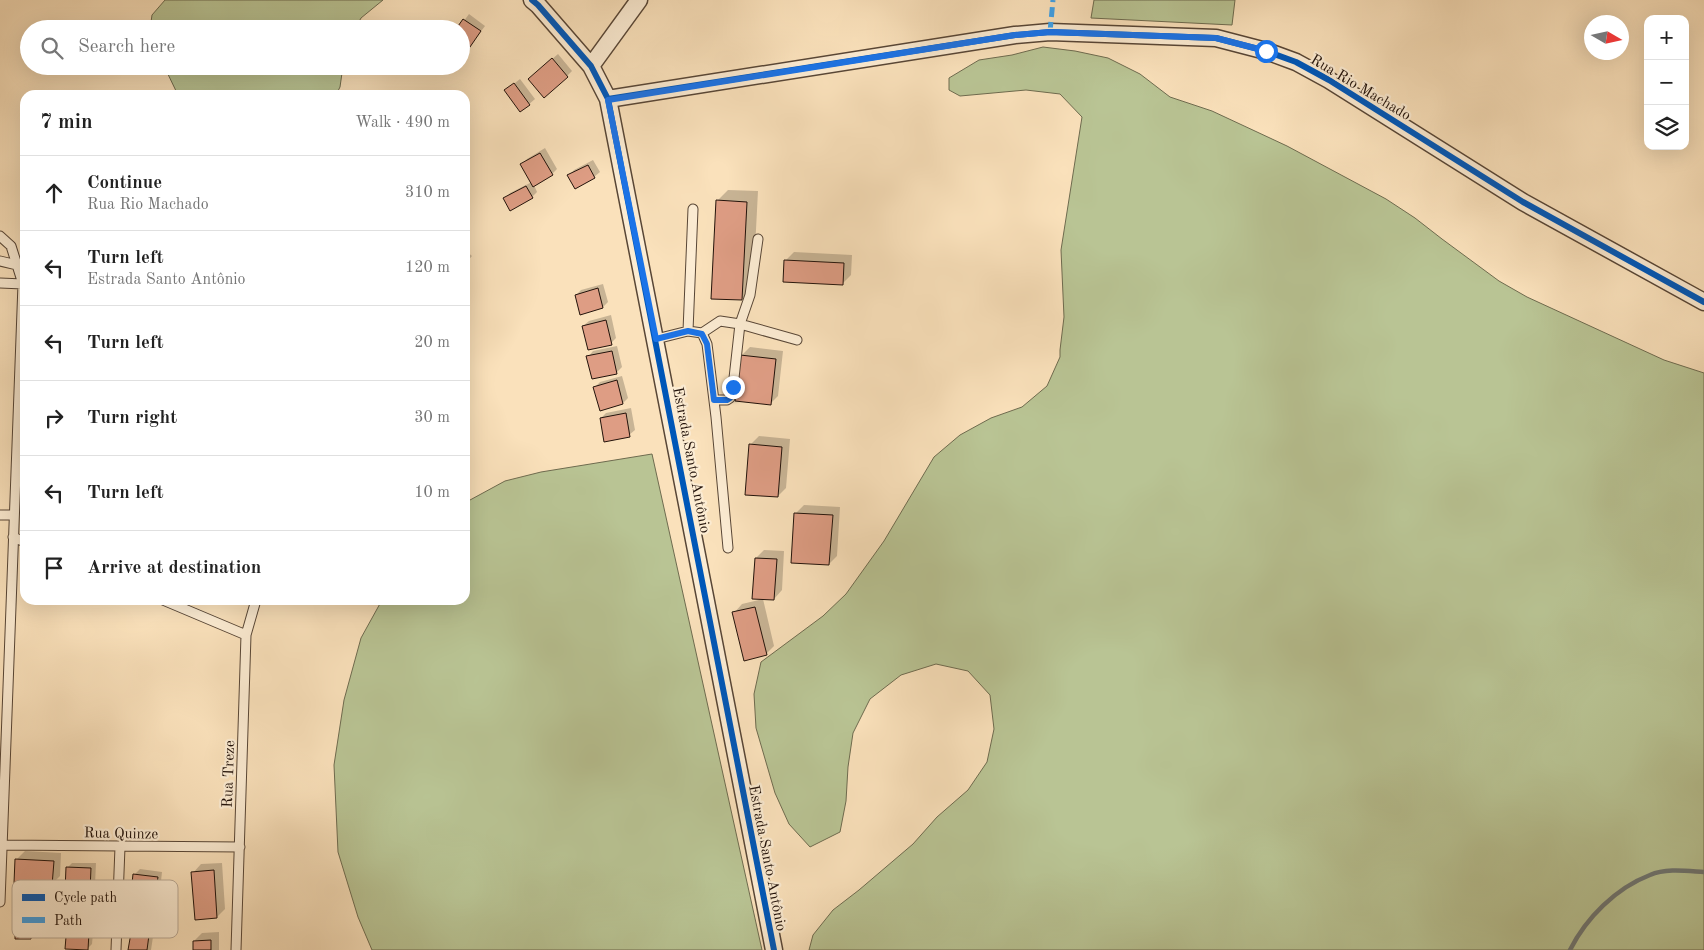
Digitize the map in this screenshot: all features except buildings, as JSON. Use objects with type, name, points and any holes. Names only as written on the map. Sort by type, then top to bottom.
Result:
[{"type":"street","name":"Estrada Santo Antônio","points":[[532,0],[591,66],[608,100],[774,950]]},
{"type":"street","points":[[591,66],[639,0]]},
{"type":"street","name":"Rua Rio Machado","points":[[608,100],[1015,35],[1050,32],[1216,38],[1266,51],[1296,62],[1313,71],[1523,202],[1704,302]]},
{"type":"lane","points":[[688,331],[693,209]]},
{"type":"lane","points":[[0,236],[11,246],[20,276]]},
{"type":"lane","points":[[714,400],[727,400],[730,398],[740,324],[750,295],[758,239]]},
{"type":"lane","points":[[0,261],[17,265]]},
{"type":"lane","points":[[0,283],[20,284]]},
{"type":"lane","points":[[656,339],[688,331],[702,334],[720,321],[740,324],[797,340]]},
{"type":"lane","points":[[702,334],[707,344],[714,400],[728,548]]},
{"type":"lane","points":[[0,902],[20,342]]},
{"type":"lane","points":[[0,515],[14,516]]},
{"type":"lane","points":[[13,537],[20,540]]},
{"type":"lane","points":[[175,605],[246,635]]},
{"type":"lane","name":"Rua Treze","points":[[236,950],[246,635],[255,605]]},
{"type":"lane","name":"Rua Quinze","points":[[2,845],[240,847]]},
{"type":"lane","points":[[119,880],[120,846]]},
{"type":"green space","points":[[165,0],[383,0],[360,20],[151,20],[152,15]]},
{"type":"green space","points":[[1094,0],[1235,0],[1232,25],[1091,18]]},
{"type":"green space","points":[[1043,47],[1108,58],[1140,74],[1170,97],[1212,111],[1287,146],[1386,199],[1415,218],[1499,281],[1527,297],[1664,360],[1704,373],[1704,950],[809,950],[813,935],[833,910],[913,844],[937,817],[968,790],[987,762],[994,729],[990,695],[968,671],[936,664],[901,675],[870,699],[853,733],[846,801],[840,832],[810,847],[789,824],[775,793],[756,728],[754,694],[761,662],[823,616],[846,594],[884,541],[934,457],[960,435],[991,418],[1022,407],[1047,386],[1060,357],[1064,317],[1061,250],[1082,117],[1060,94],[1026,90],[960,96],[949,90],[949,78],[979,60],[1012,55]]},
{"type":"green space","points":[[168,75],[342,75],[338,90],[176,90]]},
{"type":"green space","points":[[652,454],[762,950],[372,950],[358,917],[338,852],[334,765],[344,700],[361,638],[379,605],[470,605],[470,500],[505,481],[541,472]]},
{"type":"waterway","points":[[1570,950],[1584,927],[1603,905],[1637,881],[1663,871],[1704,872]]},
{"type":"marked path","points":[[1050,32],[1053,0]]},
{"type":"cycle path","points":[[532,0],[591,66],[608,99],[774,950]]},
{"type":"cycle path","points":[[608,99],[1015,35],[1050,32],[1216,38],[1266,51],[1296,62],[1329,80],[1523,202],[1704,302]]},
{"type":"route","points":[[733,387],[730,398],[727,400],[714,400],[707,344],[702,334],[688,331],[656,339],[608,100],[1015,35],[1050,32],[1216,38],[1266,51]]}]
